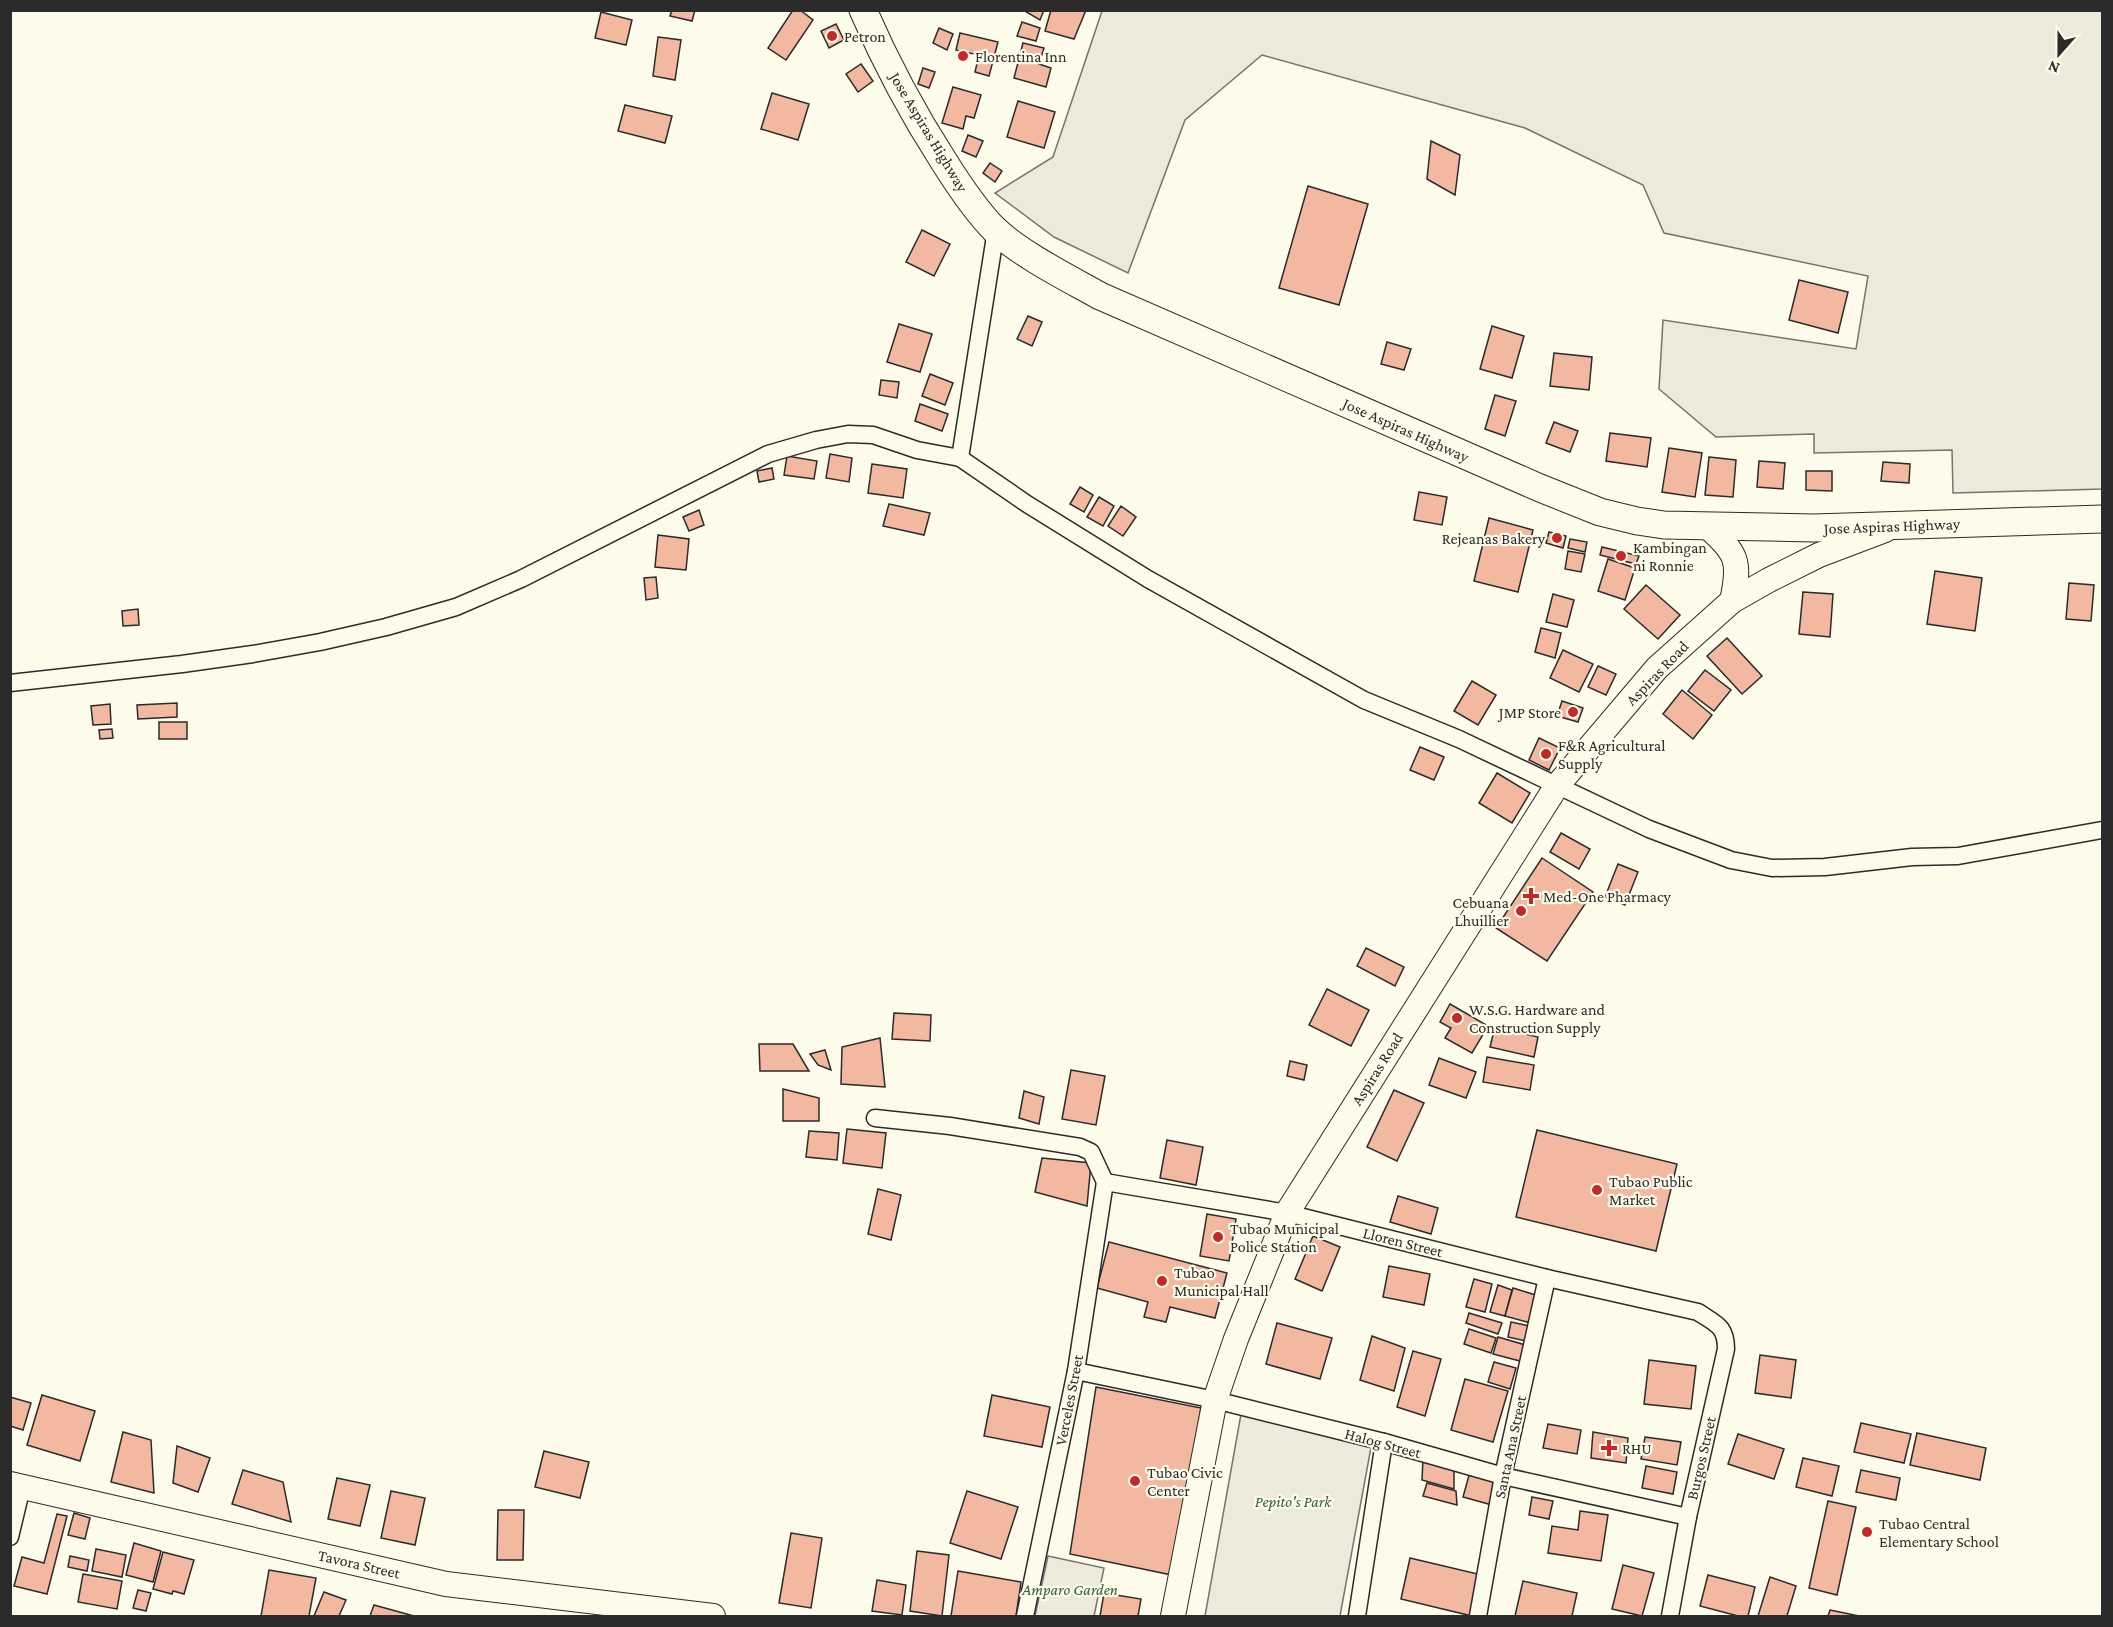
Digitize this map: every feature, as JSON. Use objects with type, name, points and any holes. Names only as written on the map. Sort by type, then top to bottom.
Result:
[{"type":"main road","name":"Jose Aspiras Highway","points":[[863,10],[911,109],[960,187],[996,230],[1035,259],[1100,296],[1540,488],[1600,512],[1664,525],[1893,527],[2103,519]]},
{"type":"main road","points":[[1707,526],[1729,547],[1734,556],[1737,571],[1732,601]]},
{"type":"main road","name":"Aspiras Road","points":[[1173,1617],[1215,1400],[1236,1339],[1287,1213],[1556,787],[1657,668],[1732,601],[1820,555],[1893,527]]},
{"type":"main road","name":"Tavora Street","points":[[16,1485],[446,1584],[713,1617]]},
{"type":"street","points":[[960,458],[996,230]]},
{"type":"street","points":[[10,683],[253,654],[375,629],[456,607],[521,579],[768,454],[816,440],[848,434],[873,435],[917,450],[960,458],[1027,504],[1148,579],[1364,700],[1459,740],[1649,829],[1731,860],[1772,868],[1825,867],[1912,857],[1958,856],[2103,830]]},
{"type":"street","points":[[876,1118],[950,1126],[1080,1147],[1091,1152],[1105,1182]]},
{"type":"street","name":"Lloren Street","points":[[1105,1182],[1287,1213],[1547,1278],[1698,1312]]},
{"type":"street","name":"Verceles Street","points":[[1025,1617],[1076,1371],[1105,1182]]},
{"type":"street","name":"Santa Ana Street","points":[[1478,1617],[1503,1476],[1547,1278]]},
{"type":"street","name":"Burgos Street","points":[[1670,1617],[1688,1517],[1726,1349],[1723,1329],[1698,1312]]},
{"type":"street","name":"Halog Street","points":[[1076,1371],[1215,1400],[1384,1442],[1503,1476],[1688,1517]]},
{"type":"street","points":[[1357,1617],[1384,1442]]},
{"type":"street","points":[[10,1537],[16,1485]]},
{"type":"green space","points":[[1102,11],[2102,11],[2102,489],[1953,493],[1952,450],[1814,453],[1814,434],[1716,437],[1659,389],[1663,320],[1856,349],[1868,276],[1664,233],[1643,185],[1525,128],[1262,55],[1185,120],[1128,273],[1054,237],[995,193],[1053,157]]},
{"type":"green space","name":"Pepito's Park","points":[[1241,1414],[1372,1442],[1340,1616],[1205,1616]]},
{"type":"green space","name":"Amparo Garden","points":[[1048,1556],[1104,1568],[1094,1616],[1035,1616]]},
{"type":"building","points":[[672,10],[695,10],[692,21],[670,16]]},
{"type":"building","points":[[793,10],[800,10],[813,20],[786,60],[768,48]]},
{"type":"building","points":[[1023,10],[1044,10],[1040,20]]},
{"type":"building","points":[[1051,10],[1086,10],[1074,39],[1045,31]]},
{"type":"building","points":[[601,12],[632,20],[626,45],[595,38]]},
{"type":"building","points":[[1022,22],[1040,28],[1036,41],[1017,36]]},
{"type":"building","name":"Petron","points":[[836,24],[844,40],[829,48],[821,31]]},
{"type":"building","points":[[939,28],[953,34],[947,50],[933,43]]},
{"type":"building","points":[[960,33],[998,42],[989,76],[975,72],[979,55],[956,50]]},
{"type":"building","points":[[658,37],[681,40],[675,80],[653,76]]},
{"type":"building","points":[[1023,43],[1044,48],[1039,64],[1051,68],[1046,87],[1014,78]]},
{"type":"building","points":[[861,64],[873,81],[858,92],[846,74]]},
{"type":"building","points":[[923,68],[935,72],[929,88],[918,84]]},
{"type":"building","points":[[953,87],[981,95],[974,118],[966,116],[963,129],[942,123]]},
{"type":"building","points":[[772,93],[809,104],[798,140],[761,129]]},
{"type":"building","points":[[1018,101],[1055,112],[1044,148],[1007,137]]},
{"type":"building","points":[[625,105],[672,116],[665,143],[618,131]]},
{"type":"building","points":[[968,135],[983,141],[976,157],[962,151]]},
{"type":"building","points":[[1431,141],[1460,155],[1455,195],[1427,179]]},
{"type":"building","points":[[990,163],[1002,171],[995,182],[983,173]]},
{"type":"building","points":[[1308,186],[1368,204],[1339,305],[1279,288]]},
{"type":"building","points":[[922,230],[950,244],[934,276],[906,262]]},
{"type":"building","points":[[1799,280],[1848,292],[1838,333],[1789,320]]},
{"type":"building","points":[[1028,316],[1042,322],[1032,346],[1017,339]]},
{"type":"building","points":[[899,324],[932,334],[920,372],[887,362]]},
{"type":"building","points":[[1492,326],[1524,336],[1512,378],[1480,369]]},
{"type":"building","points":[[1387,342],[1411,349],[1404,370],[1381,364]]},
{"type":"building","points":[[1554,353],[1592,357],[1589,390],[1550,386]]},
{"type":"building","points":[[930,374],[953,383],[945,405],[922,396]]},
{"type":"building","points":[[881,380],[899,382],[897,398],[879,395]]},
{"type":"building","points":[[1495,395],[1516,401],[1505,436],[1485,429]]},
{"type":"building","points":[[920,404],[948,414],[942,431],[915,421]]},
{"type":"building","points":[[1554,422],[1578,431],[1570,452],[1546,443]]},
{"type":"building","points":[[1610,433],[1651,438],[1647,467],[1606,461]]},
{"type":"building","points":[[1669,448],[1702,453],[1695,497],[1662,492]]},
{"type":"building","points":[[830,454],[852,458],[849,482],[826,478]]},
{"type":"building","points":[[787,456],[817,461],[814,479],[784,475]]},
{"type":"building","points":[[1709,457],[1736,460],[1733,497],[1705,495]]},
{"type":"building","points":[[1759,461],[1785,463],[1783,489],[1757,487]]},
{"type":"building","points":[[1883,462],[1910,464],[1909,483],[1881,481]]},
{"type":"building","points":[[872,464],[907,469],[903,498],[868,493]]},
{"type":"building","points":[[772,468],[774,479],[759,482],[757,471]]},
{"type":"building","points":[[1806,471],[1832,471],[1832,491],[1806,490]]},
{"type":"building","points":[[1080,487],[1093,495],[1084,512],[1070,504]]},
{"type":"building","points":[[1419,492],[1447,497],[1442,525],[1414,520]]},
{"type":"building","points":[[1099,497],[1114,506],[1103,526],[1087,517]]},
{"type":"building","points":[[889,504],[930,513],[924,535],[883,526]]},
{"type":"building","points":[[1121,506],[1136,517],[1123,536],[1108,526]]},
{"type":"building","points":[[699,510],[704,525],[689,531],[683,517]]},
{"type":"building","points":[[1489,518],[1533,530],[1518,592],[1474,581]]},
{"type":"building","points":[[1549,532],[1566,536],[1563,548],[1546,543]]},
{"type":"building","points":[[658,535],[689,539],[686,570],[655,567]]},
{"type":"building","points":[[1570,539],[1587,542],[1585,552],[1568,548]]},
{"type":"building","points":[[1602,547],[1639,556],[1636,564],[1600,555]]},
{"type":"building","points":[[1568,551],[1585,554],[1581,572],[1565,569]]},
{"type":"building","points":[[1608,559],[1635,568],[1625,600],[1598,591]]},
{"type":"building","points":[[1935,571],[1982,578],[1975,631],[1927,624]]},
{"type":"building","points":[[656,577],[658,598],[646,600],[644,578]]},
{"type":"building","points":[[2069,583],[2094,585],[2091,621],[2066,619]]},
{"type":"building","points":[[1646,585],[1680,615],[1658,639],[1624,609]]},
{"type":"building","points":[[1803,592],[1833,594],[1830,637],[1799,634]]},
{"type":"building","points":[[1553,594],[1574,600],[1567,627],[1546,622]]},
{"type":"building","points":[[138,609],[139,625],[123,626],[122,611]]},
{"type":"building","points":[[1541,628],[1561,633],[1555,658],[1535,652]]},
{"type":"building","points":[[1727,638],[1762,676],[1742,694],[1707,656]]},
{"type":"building","points":[[1563,650],[1593,664],[1579,692],[1550,678]]},
{"type":"building","points":[[1598,666],[1616,674],[1606,695],[1588,687]]},
{"type":"building","points":[[1705,670],[1731,690],[1714,711],[1688,691]]},
{"type":"building","points":[[1472,681],[1496,695],[1478,725],[1454,711]]},
{"type":"building","points":[[1682,690],[1712,715],[1693,739],[1663,714]]},
{"type":"building","points":[[1562,701],[1583,708],[1578,722],[1557,716]]},
{"type":"building","points":[[177,703],[177,717],[138,719],[137,705]]},
{"type":"building","points":[[110,704],[111,724],[93,725],[91,706]]},
{"type":"building","points":[[159,722],[187,722],[187,739],[159,739]]},
{"type":"building","points":[[112,729],[113,738],[100,739],[99,730]]},
{"type":"building","points":[[1539,738],[1560,748],[1549,770],[1529,760]]},
{"type":"building","points":[[1420,747],[1444,757],[1434,780],[1410,770]]},
{"type":"building","points":[[1497,773],[1530,793],[1512,823],[1479,803]]},
{"type":"building","points":[[1561,833],[1590,849],[1579,869],[1550,852]]},
{"type":"building","points":[[1542,858],[1593,892],[1547,961],[1496,928]]},
{"type":"building","points":[[1618,864],[1638,872],[1625,905],[1605,897]]},
{"type":"building","points":[[1366,948],[1404,967],[1395,986],[1357,966]]},
{"type":"building","points":[[1327,989],[1369,1010],[1351,1046],[1309,1025]]},
{"type":"building","points":[[1450,1004],[1488,1026],[1472,1053],[1445,1038],[1451,1028],[1440,1022]]},
{"type":"building","points":[[894,1013],[931,1015],[930,1041],[892,1039]]},
{"type":"building","points":[[1495,1027],[1538,1037],[1534,1057],[1490,1047]]},
{"type":"building","points":[[880,1038],[885,1087],[841,1084],[842,1047]]},
{"type":"building","points":[[759,1044],[793,1044],[809,1071],[760,1071]]},
{"type":"building","points":[[825,1050],[831,1070],[818,1065],[810,1054]]},
{"type":"building","points":[[1487,1057],[1534,1065],[1530,1090],[1483,1082]]},
{"type":"building","points":[[1439,1058],[1476,1072],[1466,1098],[1429,1085]]},
{"type":"building","points":[[1290,1061],[1307,1065],[1304,1080],[1287,1076]]},
{"type":"building","points":[[1071,1070],[1105,1076],[1096,1125],[1062,1119]]},
{"type":"building","points":[[783,1089],[819,1098],[819,1121],[783,1121]]},
{"type":"building","points":[[1394,1090],[1424,1103],[1397,1161],[1367,1147]]},
{"type":"building","points":[[1024,1091],[1044,1097],[1039,1124],[1019,1118]]},
{"type":"building","points":[[847,1129],[886,1133],[882,1168],[843,1163]]},
{"type":"building","name":"Tubao Public Market","points":[[1537,1130],[1677,1164],[1656,1251],[1516,1217]]},
{"type":"building","points":[[809,1131],[839,1133],[837,1160],[806,1157]]},
{"type":"building","points":[[1167,1140],[1203,1147],[1196,1185],[1160,1178]]},
{"type":"building","points":[[1042,1158],[1091,1163],[1087,1206],[1035,1192]]},
{"type":"building","points":[[878,1189],[901,1195],[891,1240],[868,1234]]},
{"type":"building","points":[[1398,1196],[1438,1208],[1431,1234],[1390,1222]]},
{"type":"building","name":"Tubao Municipal Police Station","points":[[1207,1214],[1236,1219],[1229,1261],[1200,1256]]},
{"type":"building","points":[[1313,1236],[1340,1247],[1322,1291],[1295,1279]]},
{"type":"building","name":"Tubao Municipal Hall","points":[[1109,1242],[1227,1273],[1215,1318],[1170,1307],[1166,1322],[1144,1317],[1148,1302],[1097,1288]]},
{"type":"building","points":[[1389,1266],[1430,1274],[1424,1305],[1383,1297]]},
{"type":"building","points":[[1474,1279],[1492,1284],[1485,1312],[1466,1307]]},
{"type":"building","points":[[1498,1285],[1512,1290],[1505,1316],[1490,1312]]},
{"type":"building","points":[[1513,1288],[1539,1296],[1531,1323],[1505,1316]]},
{"type":"building","points":[[1469,1313],[1502,1323],[1498,1334],[1466,1323]]},
{"type":"building","points":[[1511,1322],[1534,1327],[1530,1342],[1508,1337]]},
{"type":"building","points":[[1277,1323],[1332,1338],[1320,1379],[1266,1364]]},
{"type":"building","points":[[1469,1329],[1496,1338],[1491,1353],[1464,1344]]},
{"type":"building","points":[[1372,1336],[1405,1348],[1394,1391],[1360,1380]]},
{"type":"building","points":[[1498,1337],[1529,1346],[1524,1362],[1493,1354]]},
{"type":"building","points":[[1413,1351],[1441,1359],[1425,1416],[1397,1407]]},
{"type":"building","points":[[1760,1355],[1796,1360],[1791,1398],[1755,1393]]},
{"type":"building","points":[[1649,1360],[1696,1366],[1691,1409],[1644,1404]]},
{"type":"building","points":[[1494,1362],[1516,1368],[1510,1389],[1488,1382]]},
{"type":"building","points":[[1465,1379],[1508,1391],[1493,1442],[1451,1430]]},
{"type":"building","name":"Tubao Civic Center","points":[[1096,1387],[1201,1408],[1172,1575],[1070,1554]]},
{"type":"building","points":[[42,1395],[95,1411],[80,1461],[27,1445]]},
{"type":"building","points":[[992,1395],[1050,1407],[1042,1447],[984,1436]]},
{"type":"building","points":[[10,1397],[31,1403],[23,1430],[10,1426]]},
{"type":"building","points":[[1861,1423],[1911,1434],[1904,1463],[1854,1452]]},
{"type":"building","points":[[1548,1424],[1581,1430],[1577,1454],[1543,1448]]},
{"type":"building","points":[[123,1432],[151,1440],[154,1493],[111,1482]]},
{"type":"building","name":"RHU","points":[[1593,1432],[1628,1438],[1626,1463],[1591,1458]]},
{"type":"building","points":[[1917,1433],[1986,1448],[1980,1480],[1910,1465]]},
{"type":"building","points":[[1738,1434],[1784,1449],[1774,1479],[1728,1464]]},
{"type":"building","points":[[1645,1437],[1681,1442],[1677,1465],[1641,1459]]},
{"type":"building","points":[[177,1446],[210,1458],[198,1492],[173,1483]]},
{"type":"building","points":[[544,1451],[589,1462],[580,1498],[535,1487]]},
{"type":"building","points":[[1423,1458],[1454,1466],[1454,1489],[1422,1480]]},
{"type":"building","points":[[1803,1458],[1839,1466],[1832,1496],[1796,1487]]},
{"type":"building","points":[[1646,1466],[1677,1472],[1673,1494],[1642,1488]]},
{"type":"building","points":[[243,1470],[283,1482],[291,1522],[232,1504]]},
{"type":"building","points":[[1861,1470],[1900,1478],[1896,1500],[1856,1492]]},
{"type":"building","points":[[1470,1472],[1498,1479],[1492,1505],[1463,1497]]},
{"type":"building","points":[[337,1478],[370,1485],[360,1526],[328,1519]]},
{"type":"building","points":[[1427,1483],[1456,1491],[1457,1505],[1423,1496]]},
{"type":"building","points":[[391,1491],[425,1498],[415,1545],[381,1538]]},
{"type":"building","points":[[967,1491],[1018,1507],[1001,1559],[950,1543]]},
{"type":"building","points":[[1532,1497],[1553,1501],[1549,1519],[1529,1515]]},
{"type":"building","points":[[1828,1501],[1856,1507],[1837,1595],[1809,1588]]},
{"type":"building","points":[[498,1510],[524,1510],[523,1560],[497,1560]]},
{"type":"building","points":[[1580,1511],[1608,1515],[1601,1561],[1548,1553],[1552,1526],[1578,1530]]},
{"type":"building","points":[[74,1513],[90,1518],[85,1539],[68,1535]]},
{"type":"building","points":[[57,1514],[67,1516],[47,1594],[14,1586],[22,1557],[44,1563]]},
{"type":"building","points":[[791,1533],[822,1538],[811,1608],[779,1603]]},
{"type":"building","points":[[134,1543],[161,1551],[153,1582],[126,1575]]},
{"type":"building","points":[[96,1549],[126,1555],[122,1577],[92,1571]]},
{"type":"building","points":[[917,1551],[949,1555],[942,1616],[910,1611]]},
{"type":"building","points":[[163,1552],[194,1560],[184,1594],[173,1591],[172,1594],[153,1589]]},
{"type":"building","points":[[70,1556],[89,1560],[87,1571],[68,1567]]},
{"type":"building","points":[[1410,1558],[1482,1575],[1472,1616],[1401,1599]]},
{"type":"building","points":[[1623,1565],[1654,1573],[1642,1616],[1612,1609]]},
{"type":"building","points":[[269,1570],[316,1578],[309,1616],[261,1616]]},
{"type":"building","points":[[958,1571],[1021,1582],[1016,1616],[951,1616]]},
{"type":"building","points":[[83,1574],[122,1581],[117,1609],[78,1602]]},
{"type":"building","points":[[1708,1575],[1755,1587],[1748,1616],[1738,1616],[1700,1606]]},
{"type":"building","points":[[1770,1577],[1796,1586],[1787,1616],[1758,1616]]},
{"type":"building","points":[[877,1580],[906,1585],[902,1615],[872,1611]]},
{"type":"building","points":[[1523,1581],[1577,1593],[1572,1616],[1515,1616]]},
{"type":"building","points":[[138,1590],[151,1593],[146,1611],[133,1608]]},
{"type":"building","points":[[324,1592],[346,1600],[339,1616],[314,1616]]},
{"type":"building","points":[[1104,1593],[1141,1599],[1138,1616],[1100,1616]]},
{"type":"building","points":[[374,1605],[414,1616],[370,1616]]},
{"type":"building","points":[[1830,1610],[1859,1616],[1828,1616]]},
{"type":"place","name":"Petron","points":[[832,36]]},
{"type":"place","name":"Florentina Inn","points":[[963,56]]},
{"type":"place","name":"Rejeanas Bakery","points":[[1557,538]]},
{"type":"place","name":"Kambingan ni Ronnie","points":[[1621,556]]},
{"type":"place","name":"JMP Store","points":[[1573,712]]},
{"type":"place","name":"F&R Agricultural Supply","points":[[1546,754]]},
{"type":"place","name":"Med-One Pharmacy","points":[[1531,896]]},
{"type":"place","name":"Cebuana Lhuillier","points":[[1521,911]]},
{"type":"place","name":"W.S.G. Hardware and Construction Supply","points":[[1457,1018]]},
{"type":"place","name":"Tubao Public Market","points":[[1597,1190]]},
{"type":"place","name":"Tubao Municipal Police Station","points":[[1218,1237]]},
{"type":"place","name":"Tubao Municipal Hall","points":[[1162,1281]]},
{"type":"place","name":"RHU","points":[[1609,1448]]},
{"type":"place","name":"Tubao Civic Center","points":[[1135,1481]]},
{"type":"place","name":"Tubao Central Elementary School","points":[[1867,1532]]}]
